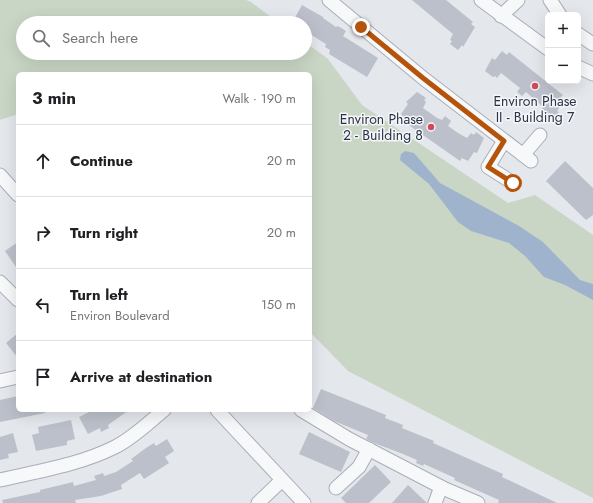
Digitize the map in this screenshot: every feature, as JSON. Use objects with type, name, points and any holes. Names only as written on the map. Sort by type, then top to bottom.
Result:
[{"type":"street","points":[[330,0],[423,78],[527,158],[540,135]]},
{"type":"street","points":[[481,0],[547,48]]},
{"type":"street","points":[[501,16],[518,0]]},
{"type":"street","points":[[550,0],[558,12]]},
{"type":"street","points":[[581,36],[593,44]]},
{"type":"street","points":[[581,68],[593,74]]},
{"type":"street","points":[[504,141],[488,167],[513,183]]},
{"type":"street","points":[[0,175],[16,193]]},
{"type":"street","points":[[0,282],[16,295]]},
{"type":"street","points":[[0,382],[16,378]]},
{"type":"street","points":[[0,480],[81,461],[109,449],[140,431],[162,412]]},
{"type":"street","points":[[219,412],[304,503]]},
{"type":"street","points":[[304,412],[369,450],[478,503]]},
{"type":"street","points":[[336,488],[359,467],[369,450]]},
{"type":"street","points":[[258,503],[282,480]]},
{"type":"street","points":[[435,503],[441,486]]},
{"type":"green space","points":[[0,0],[246,0],[251,2],[270,16],[16,16],[16,60],[312,60],[312,47],[328,59],[362,105],[508,203],[535,195],[593,235],[593,498],[348,371],[312,334],[312,72],[16,72],[16,115],[0,120]]},
{"type":"water","points":[[405,151],[414,153],[440,183],[519,226],[543,242],[580,280],[593,284],[593,300],[565,285],[544,277],[525,256],[509,243],[471,231],[458,222],[429,184],[400,160],[401,154]]},
{"type":"building","points":[[412,0],[446,0],[473,22],[471,24],[475,27],[463,47],[462,45],[458,50],[450,44],[453,34]]},
{"type":"building","points":[[302,5],[323,17],[336,27],[338,26],[346,31],[343,36],[378,58],[367,77],[329,54],[330,50],[325,47],[326,44],[312,35],[312,16],[296,16]]},
{"type":"building","name":"Environ Phase II - Building 7","points":[[502,51],[507,55],[509,52],[545,81],[545,84],[549,84],[563,95],[560,98],[564,101],[553,120],[552,119],[549,123],[540,116],[542,114],[540,112],[543,107],[526,92],[522,96],[517,92],[520,88],[501,73],[497,78],[485,71],[492,58],[495,60]]},
{"type":"building","name":"Environ Phase 2 - Building 8","points":[[417,92],[426,98],[424,100],[426,102],[423,108],[442,120],[445,116],[451,121],[448,126],[458,133],[467,138],[471,133],[474,135],[476,132],[484,138],[477,153],[474,152],[468,161],[462,158],[460,161],[403,121],[405,118],[401,114],[408,104],[406,102]]},
{"type":"building","points":[[565,161],[593,188],[593,215],[586,220],[546,181]]},
{"type":"building","points":[[16,243],[16,267],[5,251]]},
{"type":"building","points":[[16,335],[16,356],[6,343]]},
{"type":"building","points":[[321,389],[386,415],[385,418],[403,425],[402,428],[434,441],[433,443],[503,474],[502,477],[557,503],[498,503],[499,500],[454,480],[455,478],[424,464],[423,466],[416,463],[417,460],[366,439],[368,435],[334,421],[313,408]]},
{"type":"building","points":[[16,396],[16,412],[45,413],[0,422],[0,400]]},
{"type":"building","points":[[89,412],[126,412],[108,425],[109,428],[101,432],[100,428],[88,434],[79,417]]},
{"type":"building","points":[[71,420],[75,439],[67,441],[67,445],[36,451],[32,435],[39,433],[38,427]]},
{"type":"building","points":[[309,432],[350,452],[341,472],[299,454]]},
{"type":"building","points":[[13,433],[18,452],[8,454],[9,458],[0,460],[0,437]]},
{"type":"building","points":[[167,439],[174,451],[165,457],[169,463],[144,479],[140,473],[121,485],[122,489],[101,496],[75,500],[76,503],[3,503],[2,500],[40,492],[40,490],[73,482],[74,486],[96,480],[94,476],[103,473],[104,476],[116,472],[133,461],[131,459],[146,448],[154,443],[156,446]]},
{"type":"building","points":[[375,465],[391,482],[369,503],[346,503],[341,498]]},
{"type":"building","points":[[408,485],[427,503],[392,503]]},
{"type":"place","name":"Environ Phase II - Building 7","points":[[535,86]]},
{"type":"place","name":"Environ Phase 2 - Building 8","points":[[431,127]]},
{"type":"route","points":[[361,27],[423,78],[504,141],[488,167],[513,183]]}]
